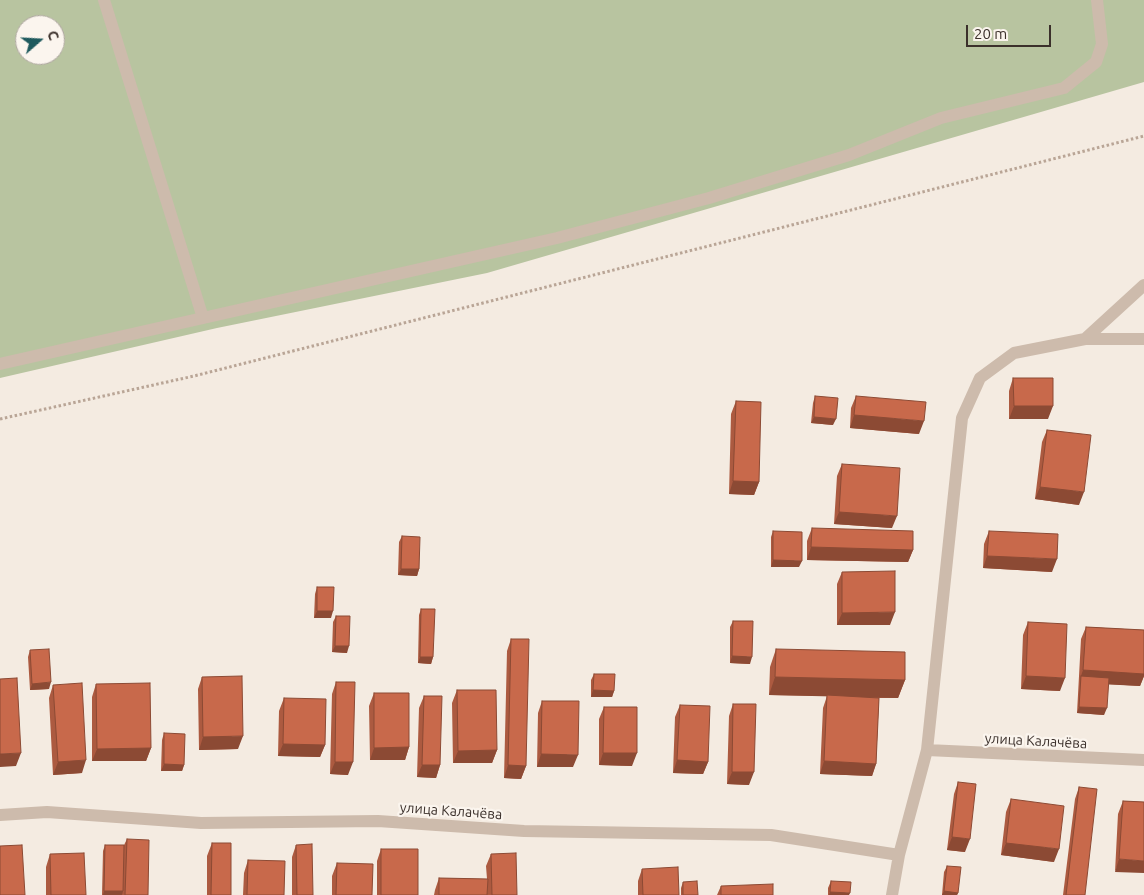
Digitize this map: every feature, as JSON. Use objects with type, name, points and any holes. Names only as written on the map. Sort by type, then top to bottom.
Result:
[{"type":"street","points":[[104,0],[202,318]]},
{"type":"street","points":[[0,364],[557,238],[709,198],[849,155],[941,118],[1064,88],[1096,62],[1102,44],[1097,0]]},
{"type":"street","points":[[1084,339],[1144,285]]},
{"type":"street","points":[[892,895],[899,855],[927,750],[962,418],[980,378],[1014,353],[1084,339],[1144,339]]},
{"type":"street","name":"улица Калачёва","points":[[927,750],[1144,760]]},
{"type":"street","name":"улица Калачёва","points":[[0,814],[47,812],[202,822],[378,821],[524,831],[771,835],[899,855]]},
{"type":"path","points":[[0,418],[194,376],[1144,136]]},
{"type":"green space","points":[[0,0],[1144,0],[1144,82],[487,273],[217,328],[0,378]]},
{"type":"building","points":[[1013,378],[1053,378],[1053,406],[1014,406]]},
{"type":"building","points":[[815,396],[838,398],[836,419],[814,417]]},
{"type":"building","points":[[856,396],[926,402],[924,421],[854,415]]},
{"type":"building","points":[[736,401],[761,402],[759,482],[733,481]]},
{"type":"building","points":[[1047,430],[1091,435],[1084,492],[1040,487]]},
{"type":"building","points":[[842,464],[900,468],[897,516],[839,512]]},
{"type":"building","points":[[812,528],[913,531],[913,550],[811,547]]},
{"type":"building","points":[[773,531],[802,532],[802,561],[773,560]]},
{"type":"building","points":[[989,531],[1058,534],[1057,559],[987,556]]},
{"type":"building","points":[[402,536],[420,537],[419,569],[401,569]]},
{"type":"building","points":[[895,571],[895,612],[842,613],[842,572]]},
{"type":"building","points":[[317,587],[334,587],[333,611],[317,611]]},
{"type":"building","points":[[421,609],[435,609],[433,657],[420,657]]},
{"type":"building","points":[[336,616],[350,616],[349,646],[335,646]]},
{"type":"building","points":[[733,621],[753,621],[752,657],[732,656]]},
{"type":"building","points":[[1028,622],[1067,624],[1065,678],[1026,676]]},
{"type":"building","points":[[1086,627],[1144,630],[1144,674],[1083,670]]},
{"type":"building","points":[[511,639],[529,639],[526,766],[508,765]]},
{"type":"building","points":[[49,649],[51,682],[32,684],[30,650]]},
{"type":"building","points":[[776,649],[905,652],[905,680],[775,677]]},
{"type":"building","points":[[594,674],[615,674],[614,691],[593,690]]},
{"type":"building","points":[[242,676],[243,736],[203,737],[202,677]]},
{"type":"building","points":[[1081,676],[1109,678],[1107,708],[1079,707]]},
{"type":"building","points":[[17,678],[21,753],[0,754],[0,679]]},
{"type":"building","points":[[336,682],[355,682],[353,762],[335,762]]},
{"type":"building","points":[[82,683],[86,760],[58,762],[53,685]]},
{"type":"building","points":[[150,683],[151,748],[97,749],[96,684]]},
{"type":"building","points":[[457,690],[496,690],[497,750],[458,751]]},
{"type":"building","points":[[374,693],[409,693],[409,747],[374,748]]},
{"type":"building","points":[[827,695],[879,698],[876,764],[824,761]]},
{"type":"building","points":[[424,696],[442,696],[440,765],[422,765]]},
{"type":"building","points":[[284,698],[326,699],[325,745],[283,744]]},
{"type":"building","points":[[542,701],[579,701],[578,755],[541,754]]},
{"type":"building","points":[[733,704],[756,704],[754,772],[732,772]]},
{"type":"building","points":[[680,705],[710,706],[708,762],[677,760]]},
{"type":"building","points":[[604,707],[637,707],[637,753],[603,753]]},
{"type":"building","points":[[164,733],[185,734],[184,765],[164,764]]},
{"type":"building","points":[[958,782],[976,784],[970,839],[952,837]]},
{"type":"building","points":[[1079,787],[1097,789],[1085,895],[1066,895]]},
{"type":"building","points":[[1011,799],[1064,806],[1059,849],[1006,843]]},
{"type":"building","points":[[1123,801],[1144,802],[1144,861],[1119,859]]},
{"type":"building","points":[[127,839],[149,840],[148,895],[125,895]]},
{"type":"building","points":[[212,843],[231,843],[231,895],[211,895]]},
{"type":"building","points":[[312,844],[313,895],[297,895],[296,845]]},
{"type":"building","points":[[22,845],[25,895],[0,895],[0,846]]},
{"type":"building","points":[[105,845],[124,845],[123,891],[104,891]]},
{"type":"building","points":[[381,849],[418,849],[418,895],[381,895]]},
{"type":"building","points":[[84,853],[86,895],[51,895],[50,854]]},
{"type":"building","points":[[516,853],[517,895],[492,895],[491,854]]},
{"type":"building","points":[[248,860],[285,861],[284,895],[247,895]]},
{"type":"building","points":[[337,863],[373,864],[372,895],[336,895]]},
{"type":"building","points":[[947,866],[961,867],[958,893],[944,891]]},
{"type":"building","points":[[678,867],[679,895],[643,895],[642,869]]},
{"type":"building","points":[[439,878],[488,879],[487,895],[439,895]]},
{"type":"building","points":[[697,881],[698,895],[683,895],[683,882]]},
{"type":"building","points":[[831,881],[851,882],[850,893],[830,892]]},
{"type":"building","points":[[773,884],[773,895],[721,895],[721,886]]}]
